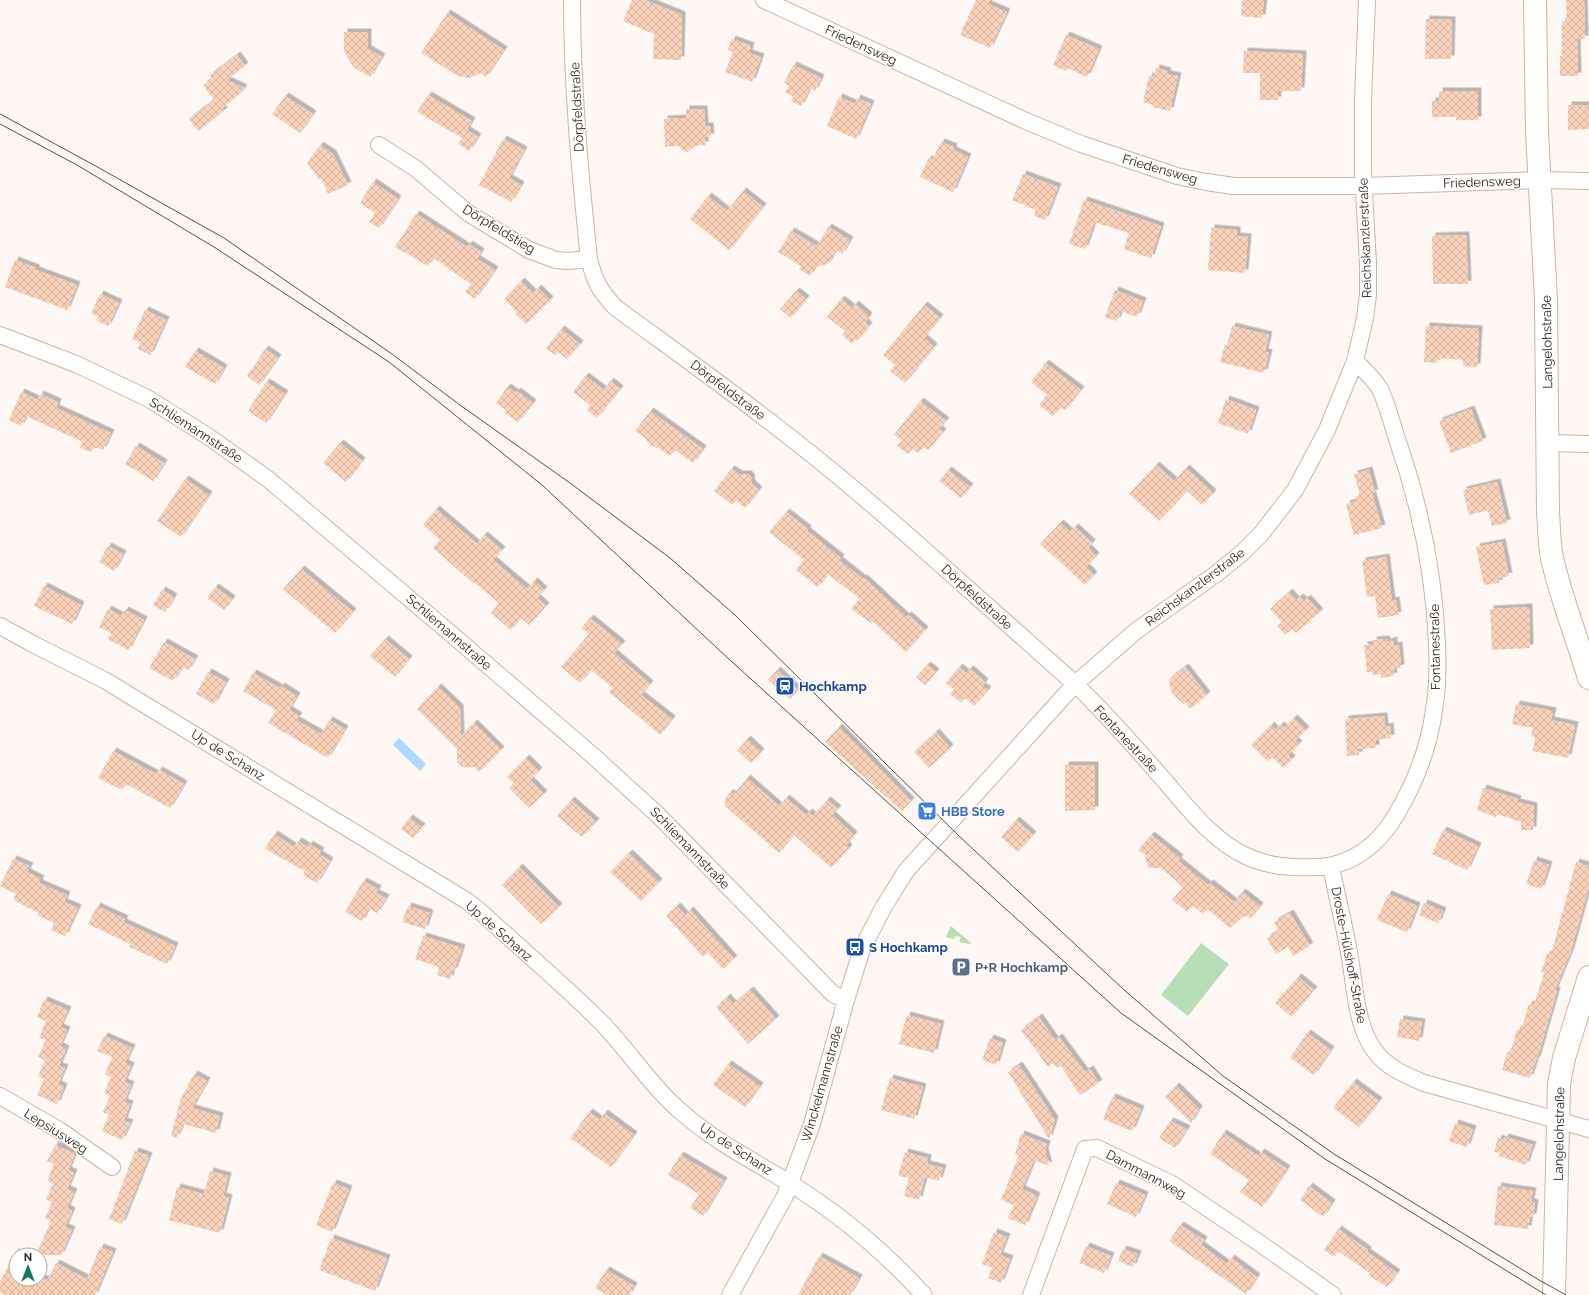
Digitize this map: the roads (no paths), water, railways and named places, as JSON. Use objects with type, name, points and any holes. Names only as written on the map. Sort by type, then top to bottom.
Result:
[{"type":"street","name":"Dörpfeldstraße","points":[[572,0],[576,118],[589,259],[594,278],[602,293],[616,308],[800,445],[895,524],[1075,684]]},
{"type":"street","name":"Friedensweg","points":[[764,0],[1033,124],[1107,153],[1177,176],[1234,186],[1364,186],[1541,180],[1589,181]]},
{"type":"street","name":"Reichskanzlerstraße","points":[[906,871],[1075,684],[1136,631],[1221,570],[1243,552],[1261,534],[1295,490],[1327,430],[1355,361],[1366,318],[1368,263],[1364,186],[1363,100],[1367,0]]},
{"type":"street","name":"Langelohstraße","points":[[1535,0],[1535,73],[1546,300],[1548,512],[1552,557],[1589,678]]},
{"type":"street","name":"Dörpfeldstieg","points":[[379,145],[416,168],[468,213],[529,250],[556,260],[568,261],[589,259]]},
{"type":"street","name":"Schliemannstraße","points":[[0,335],[76,364],[148,399],[209,437],[268,479],[361,556],[596,759],[658,815],[833,994],[846,1000]]},
{"type":"street","name":"Fontanestraße","points":[[1075,684],[1136,748],[1193,813],[1224,843],[1242,854],[1260,862],[1282,866],[1303,868],[1331,866],[1345,862],[1362,853],[1376,842],[1388,828],[1401,806],[1424,756],[1435,707],[1438,672],[1436,617],[1431,576],[1416,495],[1380,390],[1367,372],[1355,361]]},
{"type":"street","points":[[1548,443],[1589,444]]},
{"type":"street","name":"Up de Schanz","points":[[0,626],[106,681],[467,901],[588,1010],[686,1117],[745,1158],[790,1183],[830,1210],[865,1238],[895,1265],[924,1295]]},
{"type":"street","name":"Droste-Hülshoff-Straße","points":[[1331,866],[1348,948],[1361,1022],[1368,1041],[1374,1051],[1385,1062],[1402,1074],[1424,1083],[1589,1129]]},
{"type":"street","name":"Winckelmannstraße","points":[[730,1295],[785,1196],[812,1124],[846,1000],[862,949],[883,908],[906,871]]},
{"type":"street","name":"Langelohstraße","points":[[1554,1295],[1558,1096],[1561,1072],[1589,977]]},
{"type":"street","name":"Lepsiusweg","points":[[0,1096],[59,1130],[112,1167]]},
{"type":"street","name":"Dammannweg","points":[[1031,1295],[1085,1149],[1097,1148],[1172,1184],[1333,1295]]},
{"type":"water","points":[[399,738],[426,764],[420,771],[393,745]]},
{"type":"tram line","points":[[0,114],[224,238],[392,354],[460,405],[570,483],[670,558],[735,615],[959,836],[1122,988],[1223,1076],[1334,1154],[1539,1280],[1566,1295]]},
{"type":"tram line","points":[[0,124],[77,165],[214,247],[389,362],[542,485],[731,661],[1121,1013],[1325,1159],[1546,1295]]},
{"type":"place","name":"Hochkamp","points":[[785,686]]},
{"type":"place","name":"HBB Store","points":[[927,811]]},
{"type":"place","name":"S Hochkamp","points":[[855,947]]},
{"type":"place","name":"P+R Hochkamp","points":[[961,967]]}]
